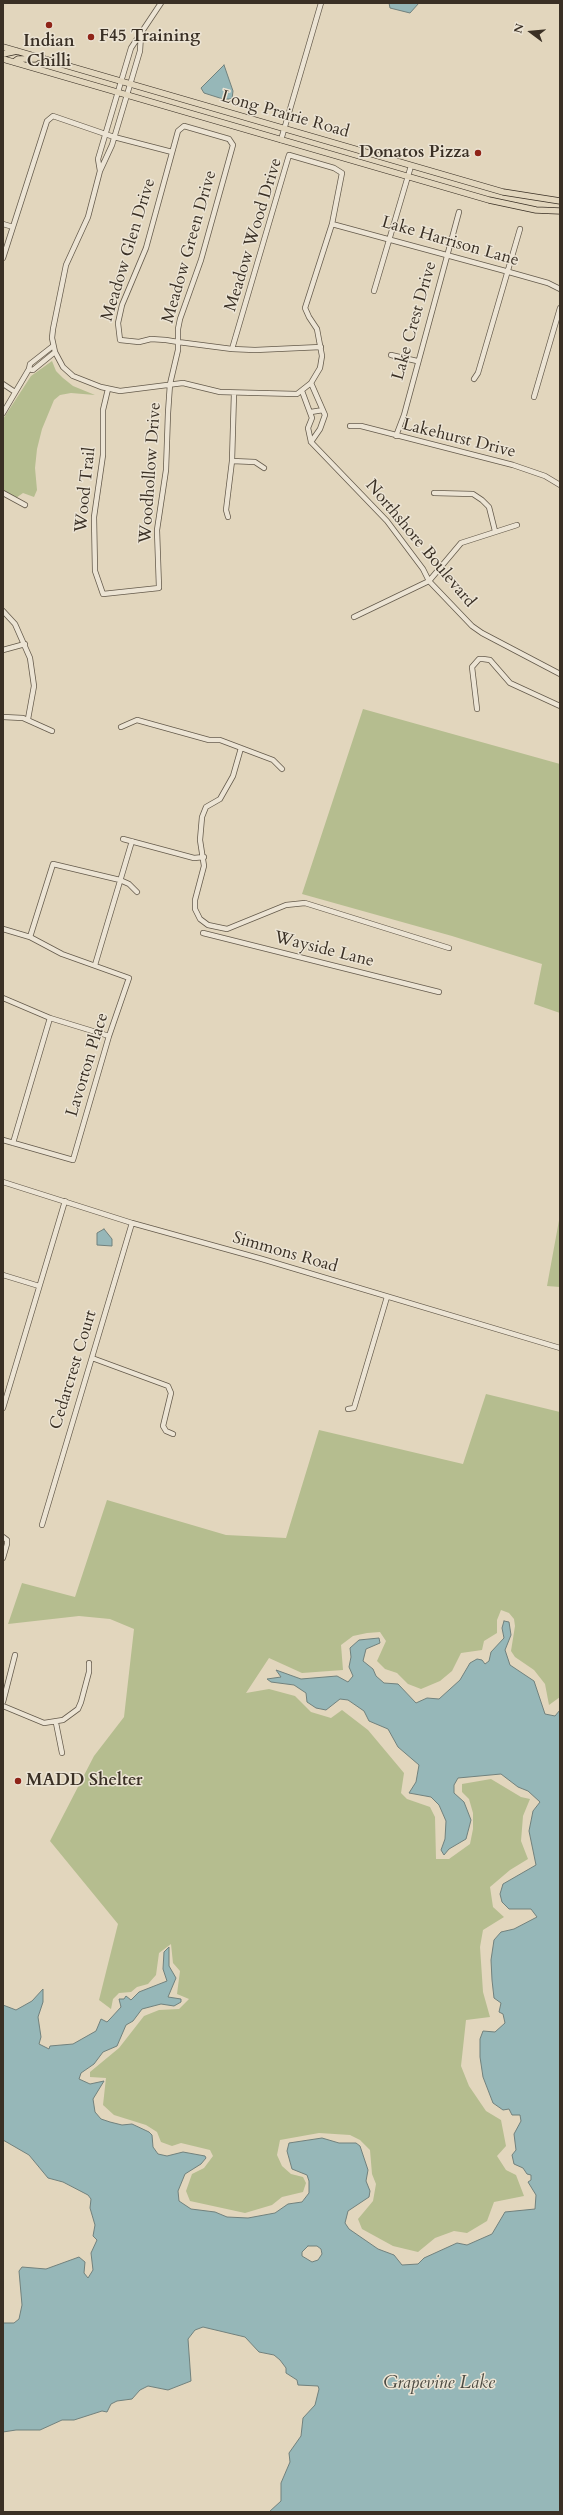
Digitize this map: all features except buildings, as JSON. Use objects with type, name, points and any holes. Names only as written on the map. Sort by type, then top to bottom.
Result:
[{"type":"main road","name":"Long Prairie Road","points":[[3,47],[503,192],[560,201]]},
{"type":"main road","points":[[3,54],[17,51]]},
{"type":"main road","name":"Long Prairie Road","points":[[3,58],[408,177],[509,205],[560,211]]},
{"type":"main road","points":[[14,62],[18,59],[44,59]]},
{"type":"street","points":[[100,171],[98,159],[130,48],[161,3]]},
{"type":"street","points":[[281,140],[321,3]]},
{"type":"street","points":[[141,34],[140,51],[114,137],[100,171],[88,217],[66,266],[53,329],[53,346],[63,367],[73,376],[108,389],[127,392],[183,383],[220,392],[297,394],[311,383],[320,368],[322,356],[317,329],[308,317],[305,308],[332,224]]},
{"type":"street","points":[[3,258],[47,121],[53,116],[114,137],[172,152]]},
{"type":"street","name":"Meadow Glen Drive","points":[[178,342],[151,339],[139,342],[120,340],[118,323],[122,305],[146,248],[178,131],[184,126],[232,141]]},
{"type":"street","name":"Meadow Green Drive","points":[[170,384],[178,342],[180,319],[201,260],[233,145],[232,141]]},
{"type":"street","name":"Meadow Wood Drive","points":[[232,349],[290,155],[334,168],[342,173],[332,224]]},
{"type":"street","points":[[374,291],[411,166]]},
{"type":"street","name":"Lake Crest Drive","points":[[396,436],[459,212]]},
{"type":"street","points":[[3,224],[13,227]]},
{"type":"street","name":"Lake Harrison Lane","points":[[332,224],[390,238],[548,283],[560,289]]},
{"type":"street","points":[[474,379],[478,373],[509,272],[520,229]]},
{"type":"street","points":[[534,397],[560,308]]},
{"type":"street","points":[[178,342],[232,349],[286,350],[321,347]]},
{"type":"street","points":[[3,413],[33,361],[53,346]]},
{"type":"street","points":[[29,369],[32,370],[55,352]]},
{"type":"street","points":[[391,355],[417,361]]},
{"type":"street","points":[[311,383],[325,415],[320,429],[311,442]]},
{"type":"street","points":[[3,384],[15,392]]},
{"type":"street","name":"Woodhollow Drive","points":[[103,594],[159,588],[157,530],[166,470],[170,384]]},
{"type":"street","name":"Wood Trail","points":[[103,594],[95,571],[94,517],[103,455],[103,410],[108,389]]},
{"type":"street","points":[[302,391],[311,412],[312,418],[308,428],[311,442]]},
{"type":"street","points":[[228,517],[226,510],[232,461],[234,393]]},
{"type":"street","points":[[311,412],[323,410]]},
{"type":"street","name":"Lakehurst Drive","points":[[350,426],[361,426],[534,471],[560,485]]},
{"type":"street","name":"Northshore Boulevard","points":[[311,442],[387,521],[423,569],[429,581],[482,633],[560,674]]},
{"type":"street","points":[[232,461],[255,462],[264,468]]},
{"type":"street","points":[[3,493],[25,505]]},
{"type":"street","points":[[434,493],[459,493],[477,497],[489,507],[495,531]]},
{"type":"street","points":[[354,617],[429,581],[450,554],[462,543],[517,525]]},
{"type":"street","points":[[3,611],[15,624],[25,644],[34,686],[28,719]]},
{"type":"street","points":[[3,650],[25,644]]},
{"type":"street","points":[[477,709],[472,667],[479,660],[490,660],[510,683],[560,706]]},
{"type":"street","points":[[3,717],[28,719],[52,731]]},
{"type":"street","points":[[121,727],[137,720],[209,740],[220,740],[273,760],[282,769]]},
{"type":"street","points":[[241,748],[233,776],[220,799],[206,807],[202,817],[200,840],[204,857],[204,866],[195,900],[195,908],[200,919],[208,925],[226,929],[286,905],[305,903],[449,948]]},
{"type":"street","points":[[122,839],[194,858],[204,857]]},
{"type":"street","points":[[3,929],[30,937],[62,954],[95,965],[132,841]]},
{"type":"street","points":[[30,937],[53,864],[120,880],[129,884],[137,892]]},
{"type":"street","name":"Wayside Lane","points":[[202,933],[438,992]]},
{"type":"street","name":"Lavorton Place","points":[[13,1143],[73,1160],[109,1036],[129,978],[95,965]]},
{"type":"street","points":[[3,998],[50,1018],[109,1036]]},
{"type":"street","points":[[3,1140],[13,1143],[50,1018]]},
{"type":"street","name":"Simmons Road","points":[[3,1182],[132,1223],[262,1259],[387,1298],[560,1348]]},
{"type":"street","points":[[3,1408],[65,1201]]},
{"type":"street","name":"Cedarcrest Court","points":[[42,1526],[132,1223]]},
{"type":"street","points":[[3,1275],[39,1286]]},
{"type":"street","points":[[348,1409],[354,1408],[387,1298]]},
{"type":"street","points":[[92,1358],[168,1386],[170,1393],[163,1426],[166,1431],[173,1434]]},
{"type":"street","points":[[3,1558],[5,1538]]},
{"type":"street","points":[[3,1702],[15,1655]]},
{"type":"street","points":[[3,1706],[44,1723],[56,1723],[78,1709],[85,1691],[89,1663]]},
{"type":"street","points":[[56,1723],[62,1753]]},
{"type":"green space","points":[[52,361],[56,371],[73,386],[95,395],[71,393],[60,395],[54,400],[42,429],[37,449],[35,468],[37,490],[34,497],[23,493],[16,498],[3,491],[3,419],[31,376]]},
{"type":"green space","points":[[363,709],[560,764],[560,1013],[534,1004],[542,964],[452,936],[302,894]]},
{"type":"green space","points":[[560,1215],[560,1287],[547,1286]]},
{"type":"green space","points":[[486,1394],[560,1412],[560,1697],[549,1705],[545,1684],[534,1670],[515,1657],[511,1651],[515,1626],[514,1619],[509,1613],[501,1610],[497,1620],[497,1633],[484,1641],[482,1650],[461,1653],[452,1671],[440,1681],[421,1689],[408,1684],[397,1673],[385,1669],[377,1661],[386,1641],[380,1632],[353,1636],[341,1645],[343,1670],[302,1673],[269,1658],[246,1693],[269,1689],[295,1696],[311,1712],[331,1718],[342,1710],[368,1730],[404,1773],[401,1793],[407,1799],[430,1807],[435,1817],[436,1859],[449,1859],[470,1844],[473,1829],[473,1813],[469,1799],[462,1792],[462,1784],[491,1779],[521,1797],[530,1799],[523,1816],[521,1841],[528,1859],[510,1870],[490,1887],[493,1907],[504,1917],[483,1930],[480,1947],[483,1992],[490,2017],[466,2020],[461,2066],[469,2086],[486,2111],[501,2120],[506,2146],[497,2156],[506,2170],[516,2175],[524,2196],[494,2202],[487,2221],[467,2233],[454,2231],[435,2238],[418,2252],[393,2246],[362,2229],[358,2219],[373,2201],[376,2184],[372,2174],[370,2150],[360,2140],[350,2135],[319,2133],[280,2140],[277,2155],[282,2166],[291,2174],[303,2177],[306,2183],[303,2192],[282,2197],[272,2205],[245,2213],[190,2201],[186,2191],[192,2174],[204,2168],[213,2156],[210,2150],[181,2143],[172,2146],[161,2142],[157,2132],[146,2125],[114,2115],[103,2105],[106,2078],[90,2077],[90,2072],[119,2048],[144,2016],[159,2010],[179,2009],[189,1999],[177,1994],[180,1971],[173,1963],[171,1944],[159,1953],[156,1975],[148,1984],[137,1987],[131,1992],[119,1993],[113,1999],[111,2009],[99,2000],[118,1924],[50,1841],[94,1756],[124,1717],[134,1629],[110,1619],[79,1616],[8,1624],[22,1583],[75,1597],[107,1500],[226,1535],[286,1538],[319,1430],[463,1464]]},
{"type":"water","points":[[389,3],[419,3],[410,13],[390,8]]},
{"type":"water","points":[[224,65],[233,91],[232,99],[223,99],[204,93],[201,88]]},
{"type":"water","points":[[104,1229],[112,1239],[112,1246],[97,1245],[97,1233]]},
{"type":"water","name":"Grapevine Lake","points":[[504,1621],[509,1622],[511,1635],[505,1650],[510,1665],[534,1681],[545,1714],[555,1716],[560,1710],[560,2512],[269,2512],[281,2501],[281,2483],[290,2462],[289,2453],[301,2436],[303,2418],[315,2405],[319,2389],[318,2386],[298,2385],[297,2380],[286,2373],[286,2368],[280,2360],[274,2355],[259,2352],[245,2337],[203,2327],[195,2330],[188,2339],[191,2381],[168,2390],[148,2386],[140,2390],[132,2399],[117,2401],[111,2404],[107,2412],[102,2411],[74,2420],[62,2420],[40,2430],[16,2430],[3,2432],[3,2323],[14,2323],[19,2319],[22,2305],[19,2271],[22,2267],[46,2269],[79,2257],[85,2262],[84,2273],[88,2278],[93,2270],[91,2253],[97,2240],[93,2236],[95,2225],[90,2208],[91,2199],[88,2195],[63,2182],[48,2178],[29,2155],[3,2140],[3,2005],[16,2010],[32,2001],[43,1989],[43,2002],[38,2017],[41,2037],[39,2044],[49,2049],[50,2046],[73,2044],[96,2031],[101,2019],[107,2022],[121,2007],[119,1999],[124,1999],[126,1996],[131,2000],[139,1992],[167,1981],[163,1969],[164,1952],[169,1947],[169,1966],[176,1978],[168,1997],[181,1999],[181,2002],[174,2006],[161,2004],[142,2009],[133,2021],[126,2025],[117,2046],[103,2052],[94,2064],[81,2073],[79,2079],[90,2084],[104,2081],[93,2099],[95,2112],[101,2119],[122,2125],[132,2124],[149,2132],[152,2135],[153,2147],[158,2154],[167,2156],[183,2152],[205,2156],[206,2158],[201,2164],[185,2174],[178,2191],[179,2201],[191,2209],[215,2212],[227,2217],[248,2218],[275,2213],[288,2204],[302,2202],[309,2193],[309,2181],[307,2175],[292,2169],[287,2151],[289,2143],[322,2138],[339,2143],[356,2143],[360,2146],[368,2170],[366,2181],[370,2191],[369,2197],[348,2211],[345,2223],[349,2229],[378,2249],[394,2255],[402,2265],[418,2264],[424,2258],[457,2243],[467,2245],[492,2234],[505,2212],[535,2209],[536,2195],[528,2182],[531,2180],[531,2175],[527,2174],[523,2168],[514,2164],[512,2155],[516,2150],[514,2134],[521,2121],[520,2115],[512,2115],[509,2109],[503,2110],[493,2103],[483,2077],[480,2057],[480,2039],[483,2031],[495,2032],[505,2023],[503,2014],[499,2012],[501,2003],[494,1998],[491,1960],[494,1940],[501,1932],[514,1929],[537,1917],[531,1909],[509,1909],[502,1902],[500,1894],[503,1884],[536,1865],[529,1831],[533,1811],[540,1802],[528,1791],[518,1787],[501,1774],[458,1778],[454,1785],[454,1793],[464,1802],[471,1820],[466,1839],[449,1849],[444,1855],[441,1850],[445,1839],[446,1821],[439,1805],[431,1797],[409,1793],[416,1782],[419,1765],[398,1747],[388,1729],[369,1721],[364,1711],[348,1700],[340,1699],[326,1710],[316,1708],[307,1702],[306,1693],[294,1685],[271,1682],[267,1679],[281,1677],[276,1670],[301,1679],[337,1676],[348,1682],[353,1676],[349,1667],[351,1657],[350,1648],[359,1640],[379,1638],[380,1643],[366,1649],[363,1661],[373,1669],[376,1676],[384,1683],[398,1684],[416,1703],[427,1698],[439,1699],[460,1680],[470,1663],[477,1659],[482,1660],[485,1664],[489,1661],[491,1652],[504,1638],[502,1628]],"holes":[[[308,2246],[317,2246],[321,2249],[322,2254],[318,2260],[312,2262],[302,2256],[302,2252]]]},
{"type":"place","name":"Indian Chilli","points":[[49,25]]},
{"type":"place","name":"F45 Training","points":[[91,37]]},
{"type":"place","name":"Donatos Pizza","points":[[478,153]]},
{"type":"place","name":"MADD Shelter","points":[[18,1781]]}]
